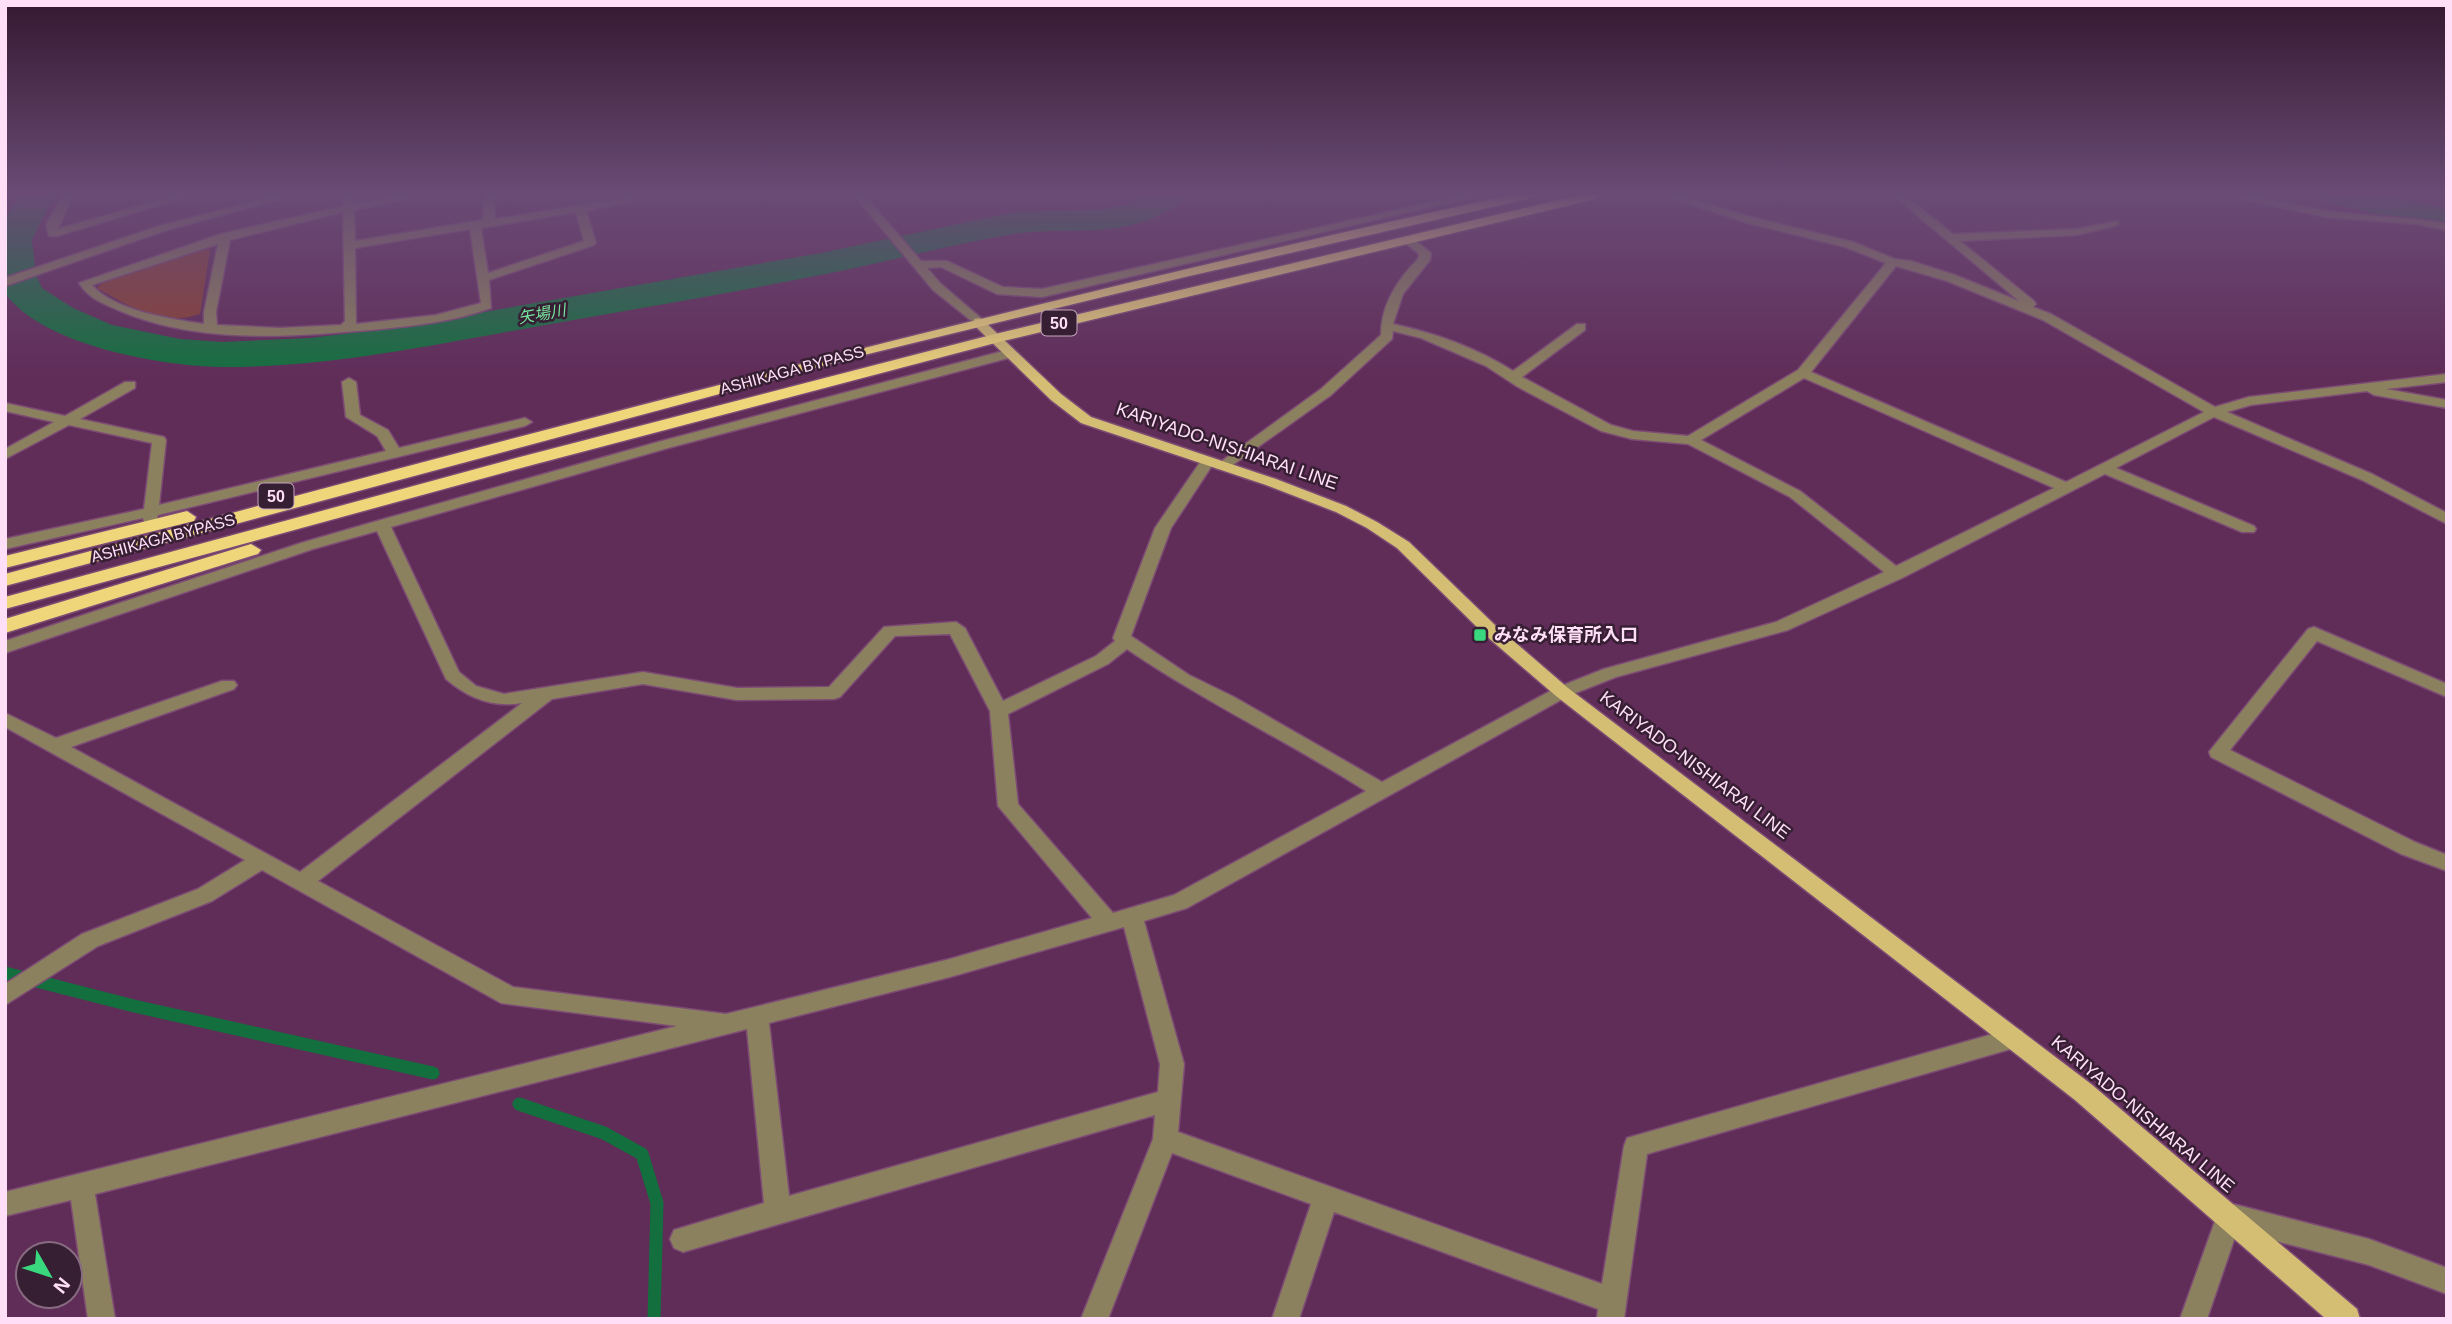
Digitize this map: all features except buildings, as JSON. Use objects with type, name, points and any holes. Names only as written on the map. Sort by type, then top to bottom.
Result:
[{"type":"highway","name":"ASHIKAGA BYPASS","points":[[5,580],[548,433],[978,322],[1251,257]]},
{"type":"highway","name":"ASHIKAGA BYPASS","points":[[5,603],[526,461],[996,338],[1333,257]]},
{"type":"highway","name":"50","points":[[5,562],[150,519],[548,433]]},
{"type":"highway","name":"50","points":[[5,626],[526,461]]},
{"type":"main road","name":"KARIYADO-NISHIARAI LINE","points":[[978,322],[1056,397],[1086,420],[1341,509],[1392,538],[1490,630],[1562,692],[2083,1091],[2347,1319]]},
{"type":"street","points":[[5,282],[77,257]]},
{"type":"street","points":[[163,257],[85,283],[89,291],[128,312],[211,328],[264,332],[344,329],[463,316],[487,305],[479,257]]},
{"type":"street","points":[[211,328],[211,312],[221,257]]},
{"type":"street","points":[[344,329],[351,322],[350,257]]},
{"type":"street","points":[[482,279],[549,257]]},
{"type":"street","points":[[911,257],[937,287],[978,322]]},
{"type":"street","points":[[914,260],[952,265],[985,285],[1016,294],[1042,293],[1203,257]]},
{"type":"street","points":[[1382,792],[1228,701],[1183,679],[1122,638],[1163,528],[1215,463],[1326,392],[1387,336],[1386,326],[1394,302],[1408,274],[1424,257]]},
{"type":"street","points":[[1880,257],[1951,278],[2047,317],[2214,412],[2367,477],[2447,519]]},
{"type":"street","points":[[1974,257],[2047,317]]},
{"type":"street","points":[[1692,440],[1803,373],[1893,262]]},
{"type":"street","points":[[1386,326],[1442,342],[1491,363],[1618,432],[1692,440],[1795,494],[1896,574]]},
{"type":"street","points":[[1514,377],[1581,327]]},
{"type":"street","points":[[5,647],[307,546],[382,524],[1011,353]]},
{"type":"street","points":[[1803,373],[2065,488]]},
{"type":"street","points":[[5,1203],[950,968],[1180,902],[1562,692],[1610,673],[1782,626],[1896,574],[2214,412],[2249,401],[2447,377]]},
{"type":"street","points":[[349,382],[353,417],[383,433],[394,452]]},
{"type":"street","points":[[5,455],[130,384]]},
{"type":"street","points":[[2350,387],[2447,404]]},
{"type":"street","points":[[5,407],[159,440],[150,519]]},
{"type":"street","points":[[5,544],[150,519],[394,452],[525,422]]},
{"type":"street","points":[[2104,468],[2248,529]]},
{"type":"street","points":[[382,524],[452,675],[470,691],[504,700],[643,678],[737,694],[835,693],[890,631],[956,628],[999,711],[1008,806],[1109,922]]},
{"type":"street","points":[[2447,691],[2314,633],[2218,752],[2408,848],[2447,863]]},
{"type":"street","points":[[999,711],[1102,660],[1127,640]]},
{"type":"street","points":[[54,746],[228,685]]},
{"type":"street","points":[[303,881],[548,693]]},
{"type":"street","points":[[5,719],[509,996],[729,1023]]},
{"type":"street","points":[[5,996],[90,940],[205,895],[263,859]]},
{"type":"street","points":[[1094,1319],[1165,1139],[1169,1100],[1172,1064],[1132,915]]},
{"type":"street","points":[[757,1015],[778,1212]]},
{"type":"street","points":[[1165,1139],[1326,1197],[1611,1310],[1636,1146],[2014,1038]]},
{"type":"street","points":[[682,1240],[1169,1100]]},
{"type":"street","points":[[81,1184],[102,1319]]},
{"type":"street","points":[[1285,1319],[1326,1197]]},
{"type":"street","points":[[2193,1319],[2229,1216],[2370,1252],[2447,1281]]},
{"type":"shaded area","points":[[171,257],[209,257],[200,314],[173,318],[147,313],[97,288],[105,280]]},
{"type":"waterway","name":"矢場川","points":[[15,257],[23,291],[40,306],[59,316],[97,333],[138,345],[180,352],[223,354],[266,354],[393,340],[855,257]]},
{"type":"waterway","points":[[5,973],[134,1006],[433,1073]]},
{"type":"waterway","points":[[519,1104],[604,1133],[642,1154],[657,1203],[654,1319]]},
{"type":"place","name":"みなみ保育所入口","points":[[1480,635]]}]
